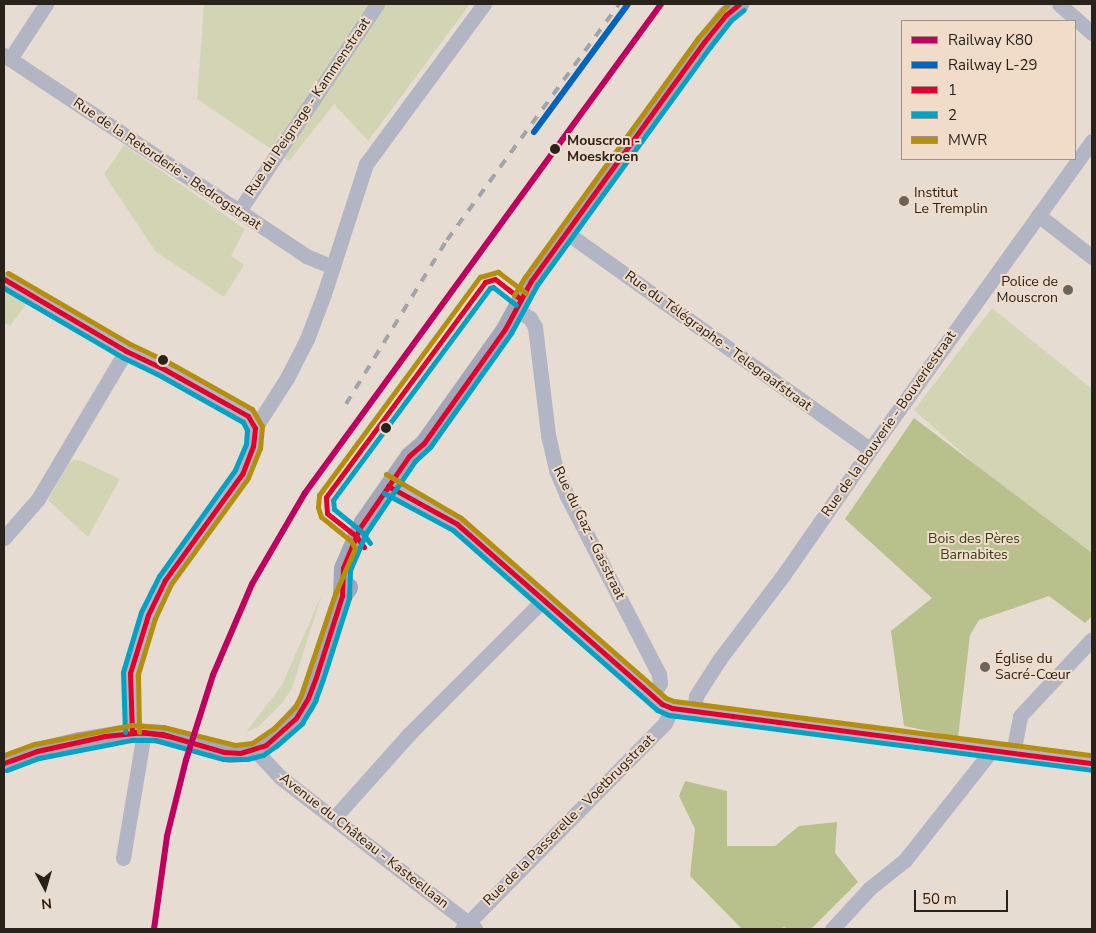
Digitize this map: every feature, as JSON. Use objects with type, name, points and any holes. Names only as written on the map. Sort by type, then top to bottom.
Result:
[{"type":"main road","points":[[4,763],[37,751],[79,741],[138,732],[162,734],[230,753],[255,750],[279,734],[305,705],[342,596],[342,575],[347,555],[359,529],[418,463],[424,443],[517,310],[528,287],[566,232],[711,32],[738,5]]},
{"type":"street","points":[[7,57],[46,4]]},
{"type":"street","name":"Rue du Peignage - Kammenstraat","points":[[239,211],[377,4]]},
{"type":"street","points":[[123,858],[138,732],[130,673],[148,615],[165,580],[242,474],[254,446],[255,428],[303,348],[333,267],[366,164],[484,4]]},
{"type":"street","points":[[1059,4],[1092,31]]},
{"type":"street","name":"Rue de la Retorderie - Bedrogstraat","points":[[7,57],[311,259],[333,267]]},
{"type":"street","name":"Rue de la Bouverie - Bouveriestraat","points":[[694,710],[696,696],[719,660],[784,574],[870,449],[1092,141]]},
{"type":"street","points":[[1038,215],[1092,257]]},
{"type":"street","name":"Rue du Télégraphe - Telegraafstraat","points":[[566,232],[870,449]]},
{"type":"street","points":[[4,279],[126,351],[164,369],[248,416],[255,428]]},
{"type":"street","name":"Rue du Gaz - Gasstraat","points":[[517,310],[530,318],[535,327],[548,435],[556,470],[567,496],[658,674],[660,683],[652,696]]},
{"type":"street","points":[[4,538],[38,499],[126,351]]},
{"type":"street","points":[[393,489],[457,524],[652,696],[662,704],[672,708],[1092,763]]},
{"type":"street","points":[[334,818],[409,734],[544,599]]},
{"type":"street","points":[[1013,753],[1020,716],[1092,638]]},
{"type":"street","name":"Rue de la Passerelle - Voetbrugstraat","points":[[469,927],[665,724],[672,708]]},
{"type":"street","name":"Avenue du Château - Kasteellaan","points":[[255,750],[280,777],[469,927]]},
{"type":"street","points":[[832,929],[870,888],[905,860],[992,750]]},
{"type":"green space","points":[[204,4],[470,4],[368,141],[334,104],[289,161],[197,99]]},
{"type":"green space","points":[[124,145],[245,229],[231,256],[244,265],[224,297],[156,252],[104,174]]},
{"type":"green space","points":[[4,288],[29,300],[10,326],[4,322]]},
{"type":"green space","points":[[992,308],[1092,389],[1092,568],[914,410]]},
{"type":"green space","name":"Bois des Pères Barnabites","points":[[914,418],[1092,553],[1092,616],[1085,623],[1049,596],[979,620],[970,635],[958,737],[904,726],[891,631],[932,598],[845,519]]},
{"type":"green space","points":[[74,460],[82,461],[120,479],[88,537],[48,500],[69,463]]},
{"type":"green space","points":[[322,594],[292,688],[283,702],[258,727],[246,732],[282,685]]},
{"type":"green space","points":[[685,781],[727,791],[727,846],[775,846],[799,826],[837,822],[835,853],[858,882],[811,929],[788,929],[784,927],[779,929],[742,929],[690,876],[695,829],[679,796]]},
{"type":"railway","points":[[346,404],[447,240],[619,4]]},
{"type":"rail line","name":"L-29","points":[[534,132],[628,4]]},
{"type":"rail line","name":"K80","points":[[154,929],[167,836],[186,760],[213,675],[252,584],[305,493],[661,4]]},
{"type":"transit line","name":"MWR","points":[[514,295],[525,277],[698,38],[728,4]]},
{"type":"transit line","name":"1","points":[[132,732],[162,734],[224,752],[240,753],[266,745],[296,718],[308,698],[316,677],[342,596],[343,568],[359,529],[409,456],[424,443],[505,329],[531,281],[704,42],[726,15],[739,4]]},
{"type":"transit line","name":"2","points":[[7,770],[39,758],[132,740],[155,740],[223,759],[247,759],[263,755],[302,723],[315,701],[323,679],[349,598],[350,570],[366,533],[415,461],[430,447],[511,333],[537,285],[710,47],[731,20],[744,10]]},
{"type":"transit line","name":"MWR","points":[[4,755],[35,744],[132,725],[163,727],[235,745],[252,743],[274,728],[295,707],[301,695],[335,594],[355,548],[351,541],[321,517],[318,507],[319,495],[480,277],[498,272],[526,293]]},
{"type":"transit line","name":"MWR","points":[[8,273],[130,344],[168,362],[252,409],[262,426],[260,448],[248,478],[171,584],[155,618],[138,674],[139,732]]},
{"type":"transit line","name":"1","points":[[4,279],[126,351],[164,369],[248,416],[255,428],[253,446],[242,474],[165,580],[148,615],[130,673],[132,732]]},
{"type":"transit line","name":"1","points":[[364,547],[356,536],[327,513],[326,497],[485,282],[495,279],[521,299]]},
{"type":"transit line","name":"2","points":[[370,543],[361,531],[334,509],[333,500],[490,288],[493,287],[516,305]]},
{"type":"transit line","name":"2","points":[[4,288],[122,357],[161,376],[243,422],[247,430],[246,444],[235,470],[159,576],[141,612],[123,672],[125,732]]},
{"type":"transit line","name":"MWR","points":[[386,474],[461,518],[666,698],[674,701],[1092,755]]},
{"type":"transit line","name":"1","points":[[388,486],[457,524],[662,704],[672,708],[1092,763]]},
{"type":"transit line","name":"2","points":[[384,493],[453,530],[657,710],[669,715],[1091,770]]},
{"type":"transit line","name":"1","points":[[4,763],[37,751],[105,736],[144,732],[169,736]]},
{"type":"place","name":"Mouscron - Moeskroen","points":[[555,149]]},
{"type":"place","name":"Institut Le Tremplin","points":[[904,201]]},
{"type":"place","name":"Police de Mouscron","points":[[1068,290]]},
{"type":"place","name":"Église du Sacré-Cœur","points":[[985,667]]}]
